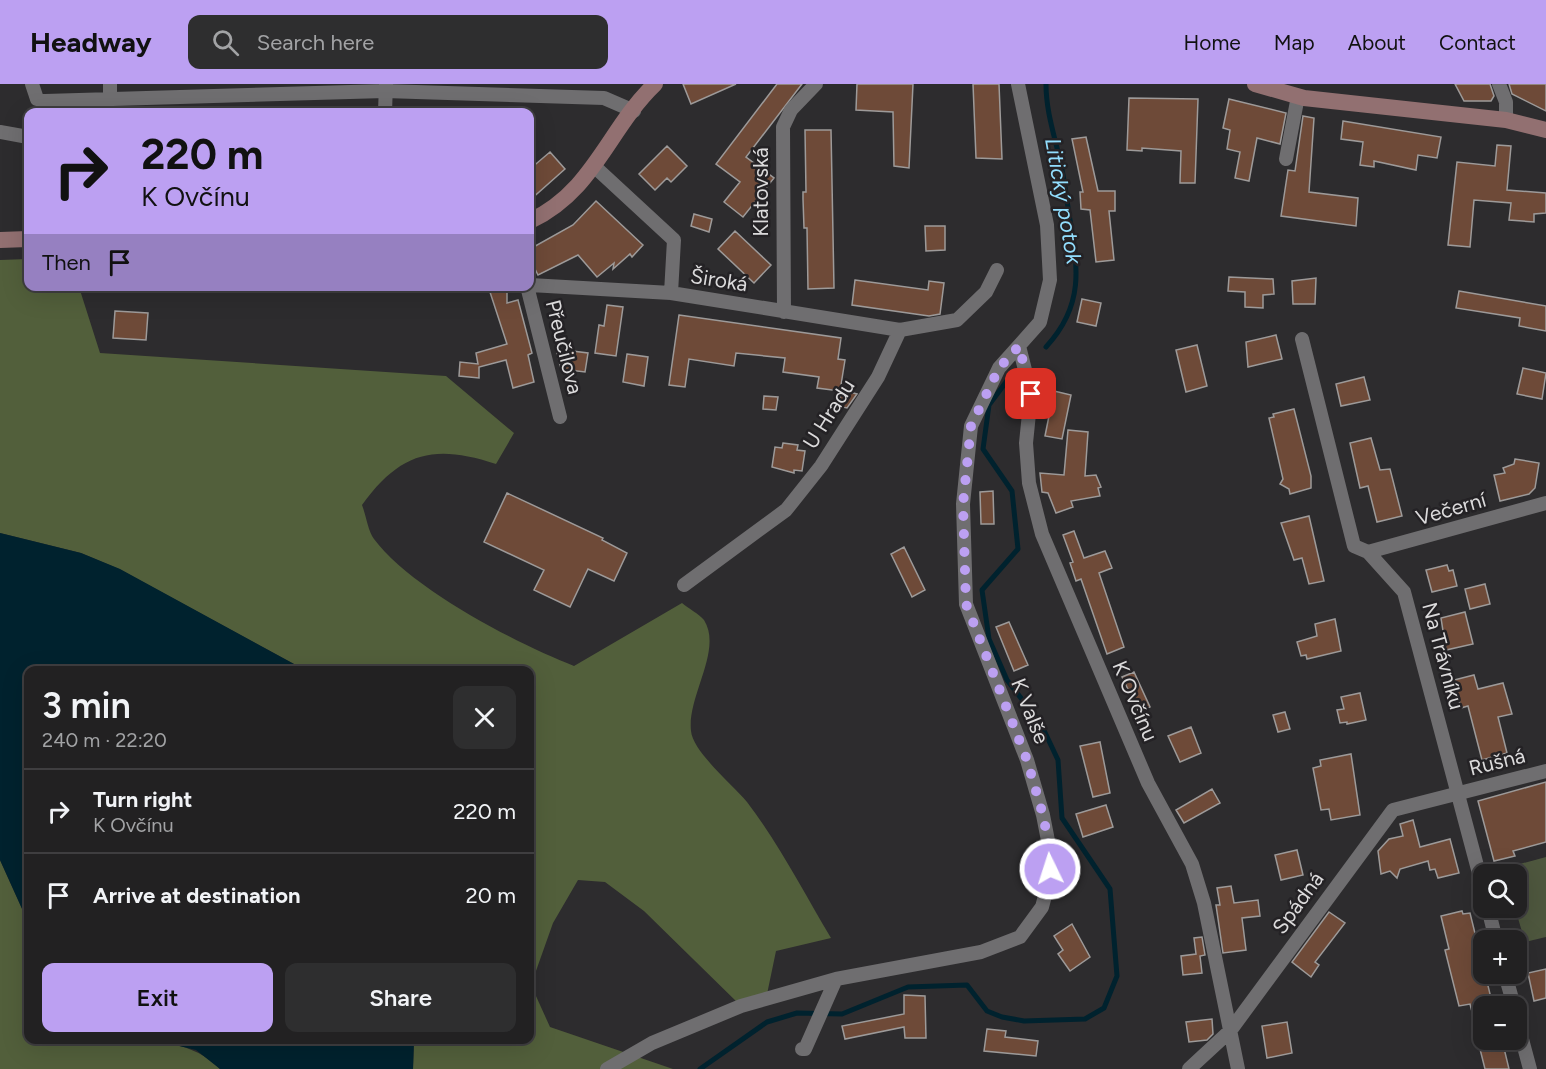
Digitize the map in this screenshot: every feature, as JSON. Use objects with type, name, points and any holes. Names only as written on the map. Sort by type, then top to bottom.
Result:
[{"type":"main road","points":[[534,219],[574,191],[595,167],[655,84]]},
{"type":"main road","points":[[1255,84],[1298,96],[1506,120],[1546,130]]},
{"type":"main road","points":[[0,240],[24,239]]},
{"type":"street","points":[[32,84],[37,99],[45,101],[386,87],[604,98],[634,111]]},
{"type":"street","points":[[110,84],[110,99]]},
{"type":"street","name":"Klatovská","points":[[784,312],[783,127],[791,110],[816,84]]},
{"type":"street","name":"K Valše","points":[[607,1069],[652,1043],[741,1006],[836,979],[981,952],[1020,937],[1042,907],[1049,881],[1051,856],[1043,815],[1027,760],[966,604],[963,504],[971,426],[999,368],[1040,322],[1050,280],[1047,225],[1018,84]]},
{"type":"street","points":[[1499,84],[1506,102],[1506,120]]},
{"type":"street","points":[[385,108],[386,87]]},
{"type":"street","points":[[1286,159],[1298,96]]},
{"type":"street","points":[[0,132],[24,136]]},
{"type":"street","points":[[595,167],[674,240],[671,293]]},
{"type":"street","points":[[900,330],[957,320],[986,292],[997,270]]},
{"type":"street","name":"Široká","points":[[534,286],[671,293],[900,330]]},
{"type":"street","name":"Přeučilova","points":[[529,291],[560,417]]},
{"type":"street","name":"U Hradu","points":[[684,585],[786,510],[821,466],[878,377],[900,330]]},
{"type":"street","name":"Na Trávníku","points":[[1302,339],[1354,546],[1368,552],[1404,592],[1477,864]]},
{"type":"street","name":"K Ovčínu","points":[[1019,346],[1031,394],[1026,443],[1029,483],[1042,534],[1148,783],[1192,864],[1204,903],[1238,1069]]},
{"type":"street","name":"Večerní","points":[[1368,552],[1546,503]]},
{"type":"street","name":"Rušná","points":[[1458,794],[1546,771]]},
{"type":"street","name":"Spádná","points":[[1189,1069],[1230,1031],[1393,810],[1458,794]]},
{"type":"street","points":[[802,1049],[805,1049],[836,979]]},
{"type":"street","points":[[1525,1050],[1530,1069]]},
{"type":"green space","points":[[24,259],[24,291],[80,291],[100,353],[446,376],[514,433],[496,464],[455,454],[437,454],[405,463],[391,473],[362,505],[374,539],[412,576],[466,613],[524,644],[574,666],[682,603],[702,618],[709,632],[709,645],[691,717],[693,739],[706,758],[759,818],[831,938],[776,951],[766,999],[741,1006],[644,911],[605,882],[578,880],[553,923],[534,977],[534,666],[298,666],[119,569],[81,553],[0,533],[0,260]]},
{"type":"green space","points":[[1546,857],[1546,937],[1527,942],[1527,930],[1521,930],[1518,918],[1527,918],[1527,864],[1520,864]]},
{"type":"green space","points":[[0,860],[24,913],[24,1044],[171,1044],[203,1055],[220,1069],[0,1069]]},
{"type":"green space","points":[[534,992],[550,1027],[673,1069],[413,1069],[414,1044],[534,1044]]},
{"type":"water","points":[[0,533],[81,553],[120,569],[298,666],[24,666],[24,913],[0,860]]},
{"type":"water","points":[[171,1044],[414,1044],[413,1069],[220,1069],[196,1050]]},
{"type":"building","points":[[683,84],[736,84],[691,104]]},
{"type":"building","points":[[777,84],[802,84],[746,157],[774,178],[743,217],[724,202],[740,182],[716,164]]},
{"type":"building","points":[[857,84],[913,84],[909,168],[894,166],[893,112],[856,110]]},
{"type":"building","points":[[973,84],[999,84],[1002,159],[976,158]]},
{"type":"building","points":[[1455,84],[1490,84],[1494,96],[1491,101],[1464,101]]},
{"type":"building","points":[[1509,84],[1546,84],[1546,111],[1512,94]]},
{"type":"building","points":[[1129,98],[1198,99],[1195,183],[1180,183],[1181,151],[1142,148],[1142,151],[1127,150]]},
{"type":"building","points":[[1229,99],[1286,113],[1280,144],[1257,138],[1249,181],[1235,178],[1240,152],[1227,149],[1230,130],[1223,128]]},
{"type":"building","points":[[1303,116],[1314,118],[1309,192],[1358,198],[1356,226],[1281,216],[1288,170],[1295,171]]},
{"type":"building","points":[[1343,121],[1441,137],[1437,158],[1418,155],[1416,170],[1374,161],[1374,167],[1360,165],[1363,142],[1341,139]]},
{"type":"building","points":[[805,130],[831,130],[834,288],[808,289],[807,228],[804,228],[803,199],[803,192],[806,192]]},
{"type":"building","points":[[1086,137],[1098,191],[1115,191],[1115,211],[1109,211],[1114,260],[1096,262],[1090,210],[1081,209],[1080,192],[1083,192],[1072,139]]},
{"type":"building","points":[[1497,145],[1511,146],[1507,190],[1546,193],[1546,213],[1534,214],[1534,222],[1509,220],[1511,203],[1474,200],[1470,247],[1448,245],[1457,162],[1495,166]]},
{"type":"building","points":[[667,146],[687,166],[671,182],[667,178],[655,190],[639,174]]},
{"type":"building","points":[[550,152],[565,169],[534,196],[534,166]]},
{"type":"building","points":[[596,201],[643,245],[632,257],[630,254],[613,269],[614,263],[597,277],[578,255],[538,275],[534,267],[534,247],[573,225]]},
{"type":"building","points":[[694,214],[712,219],[709,232],[691,226]]},
{"type":"building","points":[[925,226],[945,226],[945,250],[926,251]]},
{"type":"building","points":[[735,231],[771,265],[754,283],[718,249]]},
{"type":"building","points":[[1229,277],[1273,279],[1274,294],[1263,295],[1263,308],[1245,307],[1245,292],[1228,291]]},
{"type":"building","points":[[1316,278],[1315,304],[1293,304],[1292,281]]},
{"type":"building","points":[[855,280],[928,290],[929,281],[944,283],[940,314],[929,316],[852,305]]},
{"type":"building","points":[[490,291],[507,291],[507,303],[518,300],[532,353],[528,355],[534,382],[513,388],[506,360],[479,367],[479,378],[459,376],[460,362],[478,364],[476,353],[507,344]]},
{"type":"building","points":[[1459,291],[1546,306],[1546,331],[1519,326],[1520,318],[1456,308]]},
{"type":"building","points":[[1082,299],[1101,303],[1096,326],[1077,322]]},
{"type":"building","points":[[607,305],[623,307],[616,356],[595,353],[599,325],[604,326]]},
{"type":"building","points":[[115,311],[148,313],[146,340],[113,338]]},
{"type":"building","points":[[679,315],[841,338],[838,359],[845,360],[840,391],[817,388],[819,377],[783,372],[785,358],[736,353],[734,366],[689,359],[685,387],[669,385]]},
{"type":"building","points":[[1276,335],[1282,359],[1248,367],[1246,342]]},
{"type":"building","points":[[1197,345],[1207,386],[1186,392],[1176,350]]},
{"type":"building","points":[[556,349],[588,353],[585,372],[561,369]]},
{"type":"building","points":[[627,354],[648,357],[644,386],[623,382]]},
{"type":"building","points":[[1523,368],[1546,373],[1542,399],[1517,394]]},
{"type":"building","points":[[1364,377],[1370,400],[1341,406],[1336,384]]},
{"type":"building","points":[[842,390],[857,394],[847,408],[838,406]]},
{"type":"building","points":[[1054,391],[1071,395],[1062,439],[1045,436]]},
{"type":"building","points":[[764,396],[778,397],[776,410],[763,409]]},
{"type":"building","points":[[1294,409],[1311,476],[1311,488],[1290,494],[1289,489],[1280,484],[1283,479],[1269,418],[1274,417],[1273,414]]},
{"type":"building","points":[[1068,430],[1088,432],[1085,476],[1096,475],[1101,487],[1098,488],[1100,496],[1071,501],[1073,507],[1056,513],[1048,493],[1042,492],[1040,473],[1064,475]]},
{"type":"building","points":[[1371,438],[1380,470],[1390,469],[1402,516],[1377,522],[1368,486],[1360,488],[1350,443]]},
{"type":"building","points":[[783,443],[798,445],[797,450],[805,451],[802,471],[794,470],[794,473],[772,467],[775,447],[782,448]]},
{"type":"building","points":[[1515,459],[1539,463],[1535,488],[1529,494],[1500,501],[1494,475],[1505,473],[1503,468],[1514,464]]},
{"type":"building","points":[[993,491],[994,524],[981,524],[980,492]]},
{"type":"building","points":[[507,493],[603,538],[602,540],[627,553],[614,581],[588,569],[570,607],[534,590],[544,570],[484,542]]},
{"type":"building","points":[[1309,516],[1324,581],[1309,584],[1302,558],[1294,560],[1281,523]]},
{"type":"building","points":[[1074,531],[1084,558],[1105,551],[1112,568],[1099,573],[1124,647],[1107,654],[1081,579],[1076,581],[1070,563],[1073,562],[1063,535]]},
{"type":"building","points":[[904,547],[925,590],[912,597],[891,554]]},
{"type":"building","points":[[1447,565],[1449,571],[1453,570],[1457,586],[1432,592],[1426,570]]},
{"type":"building","points":[[1485,584],[1490,604],[1470,609],[1465,589]]},
{"type":"building","points":[[1465,612],[1473,644],[1446,650],[1441,618]]},
{"type":"building","points":[[1335,619],[1341,651],[1307,659],[1306,655],[1301,656],[1297,642],[1317,636],[1315,624]]},
{"type":"building","points":[[1009,622],[1028,665],[1014,671],[996,627]]},
{"type":"building","points":[[1134,672],[1150,707],[1139,712],[1122,677]]},
{"type":"building","points":[[1474,675],[1478,689],[1503,683],[1512,714],[1498,717],[1507,753],[1482,760],[1468,706],[1461,708],[1454,680]]},
{"type":"building","points":[[1360,693],[1366,720],[1340,723],[1337,710],[1344,709],[1341,697]]},
{"type":"building","points":[[1285,712],[1290,729],[1278,732],[1273,715]]},
{"type":"building","points":[[1191,727],[1201,753],[1180,762],[1168,736]]},
{"type":"building","points":[[1100,742],[1110,793],[1093,797],[1080,746]]},
{"type":"building","points":[[1351,754],[1360,815],[1331,820],[1329,809],[1321,810],[1313,768],[1321,766],[1320,760]]},
{"type":"building","points":[[1546,782],[1546,842],[1513,851],[1515,856],[1494,861],[1478,801]]},
{"type":"building","points":[[1212,789],[1220,803],[1184,823],[1176,810]]},
{"type":"building","points":[[1106,805],[1113,827],[1083,837],[1076,814]]},
{"type":"building","points":[[1413,820],[1420,847],[1450,839],[1459,873],[1438,878],[1435,869],[1430,870],[1428,861],[1400,869],[1397,878],[1390,871],[1381,874],[1378,851],[1389,839],[1403,836],[1400,824]]},
{"type":"building","points":[[1297,850],[1303,875],[1281,880],[1275,855]]},
{"type":"building","points":[[1231,886],[1234,903],[1258,900],[1260,916],[1242,918],[1246,950],[1223,953],[1216,905],[1220,905],[1217,888]]},
{"type":"building","points":[[1462,911],[1463,914],[1470,913],[1474,930],[1473,984],[1488,984],[1491,996],[1473,996],[1473,1016],[1470,1004],[1459,1006],[1445,950],[1449,949],[1441,916]]},
{"type":"building","points":[[1329,912],[1345,923],[1315,962],[1319,965],[1311,977],[1292,962]]},
{"type":"building","points":[[1072,924],[1090,957],[1070,971],[1058,954],[1063,950],[1054,936]]},
{"type":"building","points":[[1202,937],[1205,955],[1200,956],[1202,973],[1183,975],[1181,956],[1196,954],[1194,938]]},
{"type":"building","points":[[1546,969],[1546,998],[1534,1001],[1528,973]]},
{"type":"building","points":[[904,995],[925,996],[926,1038],[905,1038],[904,1027],[845,1039],[842,1026],[904,1014]]},
{"type":"building","points":[[1212,1019],[1213,1034],[1207,1040],[1189,1042],[1186,1022]]},
{"type":"building","points":[[1287,1022],[1292,1053],[1267,1058],[1262,1026]]},
{"type":"building","points":[[987,1029],[1006,1031],[1005,1037],[1038,1041],[1036,1056],[984,1051]]},
{"type":"building","points":[[1480,1050],[1504,1050],[1509,1069],[1485,1069]]},
{"type":"waterway","name":"Litický potok","points":[[1046,84],[1075,251],[1076,285],[1067,316],[1046,347]]},
{"type":"waterway","name":"Litický potok","points":[[700,1069],[767,1022],[797,1013],[842,1014],[908,987],[967,985],[987,1011],[1002,1017],[1024,1021],[1085,1019],[1104,1008],[1117,976],[1110,889],[1062,818],[1058,760],[1041,724],[1007,680],[989,639],[982,590],[1018,549],[1012,491],[983,449],[989,405],[1006,382]]},
{"type":"route","points":[[1031,394],[1027,368],[1019,346],[999,368],[971,426],[963,504],[966,604],[1027,760],[1043,815],[1051,856],[1050,869]]}]
